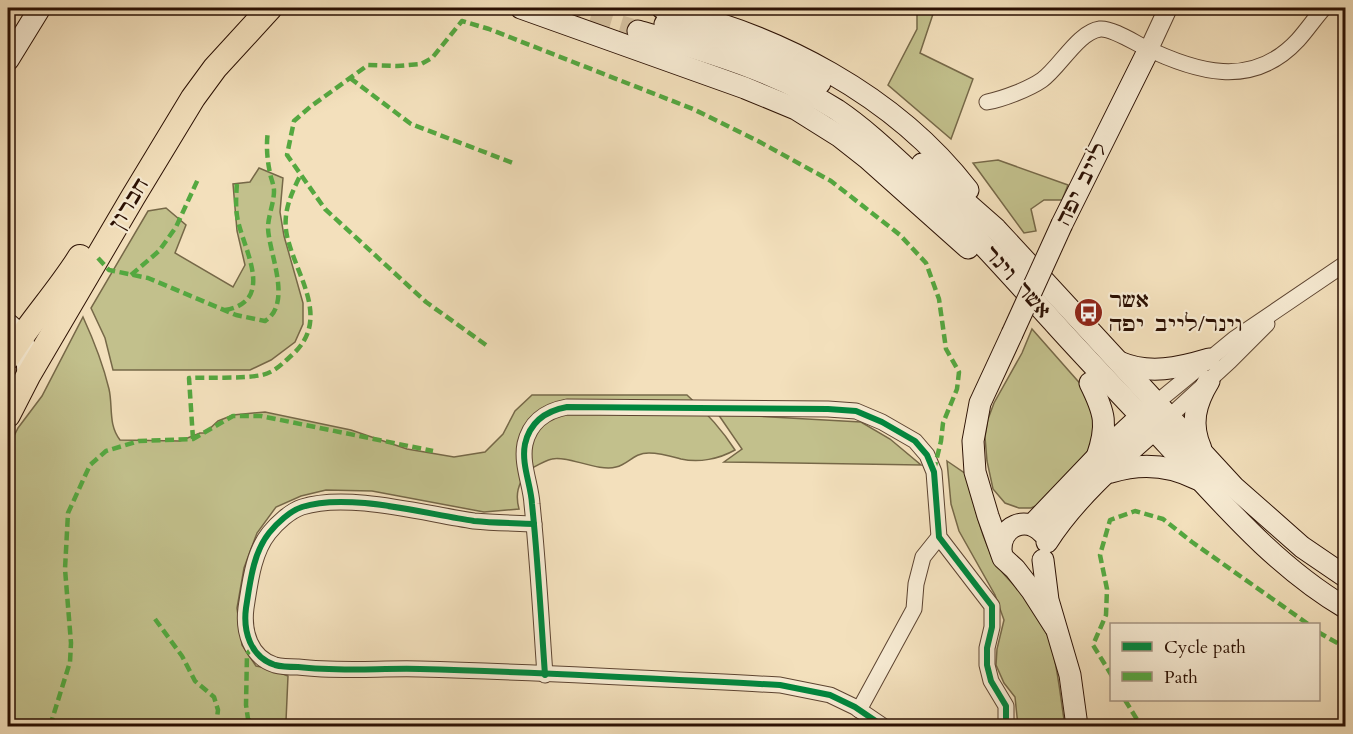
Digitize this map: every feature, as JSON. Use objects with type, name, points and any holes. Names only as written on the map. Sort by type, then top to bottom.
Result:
[{"type":"highway","name":"חברון","points":[[11,342],[68,277],[181,92],[247,8]]},
{"type":"highway","name":"חברון","points":[[8,416],[28,376],[193,98],[214,68],[270,8]]},
{"type":"main road","points":[[8,60],[40,8]]},
{"type":"main road","points":[[521,8],[774,99],[818,122],[867,158],[974,253],[1040,324],[1090,383],[1118,405],[1155,417],[1102,465],[1059,499],[1025,524],[1006,531],[1002,537],[1003,558],[1015,569],[1041,604],[1054,627]]},
{"type":"main road","points":[[662,8],[731,27],[795,54],[841,79],[921,140],[966,188],[996,229]]},
{"type":"main road","name":"אשר וינר","points":[[1346,577],[1302,547],[1261,513],[1204,455],[1155,417],[900,162],[857,125],[828,105],[781,80],[639,24],[750,50],[822,84],[882,127],[996,229],[1118,362],[1155,417],[1203,483],[1289,569],[1325,597],[1346,608]]},
{"type":"main road","name":"לייב יפה","points":[[1001,550],[978,487],[973,457],[975,425],[980,403],[1062,224],[1149,49]]},
{"type":"main road","points":[[11,342],[25,347],[28,376]]},
{"type":"main road","points":[[1118,362],[1131,367],[1160,370],[1209,360]]},
{"type":"main road","points":[[1204,455],[1196,437],[1194,421],[1196,406],[1209,381]]},
{"type":"main road","points":[[1015,569],[1027,570],[1039,565],[1064,518],[1102,465],[1104,415],[1090,383]]},
{"type":"main road","points":[[1102,465],[1158,467],[1187,474],[1203,483]]},
{"type":"main road","points":[[978,487],[995,507],[1042,532],[1048,600],[1054,627],[1070,675],[1077,726]]},
{"type":"street","name":"לייב יפה","points":[[1149,49],[1168,8]]},
{"type":"street","points":[[987,102],[1041,80],[1088,33],[1101,28],[1199,69],[1222,73],[1240,72],[1281,55],[1297,41],[1324,8]]},
{"type":"street","points":[[1155,417],[1209,360],[1234,339],[1344,265]]},
{"type":"street","points":[[1155,417],[1209,381],[1286,303]]},
{"type":"street","points":[[545,675],[534,524],[524,457],[525,444],[530,430],[540,417],[551,410],[567,407],[856,411],[882,422],[915,441],[927,455],[934,472],[939,537],[992,606],[987,665],[991,681],[1006,706],[1006,726]]},
{"type":"street","points":[[534,524],[476,521],[371,504],[331,502],[301,507],[284,518],[268,534],[261,550],[250,580],[245,627],[248,638],[259,656],[275,665],[312,669],[419,669],[780,684],[830,695],[883,726]]},
{"type":"street","points":[[859,710],[914,609],[916,584],[923,557],[939,537]]},
{"type":"shaded area","points":[[917,8],[935,8],[920,53],[973,79],[951,139],[888,85],[917,29]]},
{"type":"shaded area","points":[[998,160],[1068,185],[1062,200],[1044,200],[1031,209],[1036,231],[1024,233],[973,163]]},
{"type":"shaded area","points":[[259,168],[283,178],[280,212],[284,236],[303,303],[303,324],[295,342],[271,360],[250,370],[113,370],[105,338],[91,308],[148,211],[166,208],[186,225],[175,253],[233,287],[245,265],[237,231],[233,184],[250,182]]},
{"type":"shaded area","points":[[83,317],[104,371],[110,395],[112,422],[120,440],[180,441],[205,433],[218,421],[233,415],[265,412],[351,430],[407,449],[454,457],[485,452],[503,434],[515,411],[532,395],[687,395],[713,421],[735,450],[716,458],[702,460],[644,453],[620,466],[609,468],[566,459],[552,459],[527,471],[518,490],[519,509],[484,512],[372,491],[326,490],[301,496],[276,507],[257,533],[244,568],[237,608],[242,645],[256,666],[288,676],[286,721],[296,726],[8,726],[8,448],[18,428],[42,396]]},
{"type":"shaded area","points":[[1032,329],[1091,396],[1098,413],[1093,447],[1045,502],[1031,508],[1019,508],[1005,503],[993,489],[985,437],[994,403],[1022,353]]},
{"type":"shaded area","points":[[718,414],[861,422],[890,439],[921,465],[724,462],[742,449]]},
{"type":"shaded area","points":[[947,461],[966,474],[980,526],[990,552],[1007,578],[1032,603],[1045,627],[1056,669],[1065,726],[1018,726],[1015,697],[1004,683],[996,665],[997,649],[1004,620],[995,595],[959,531],[951,504]]},
{"type":"tunnel","points":[[561,8],[638,31]]},
{"type":"marked path","points":[[486,345],[426,302],[325,209],[287,155],[294,121],[310,107],[368,65],[421,64],[432,58],[462,21],[489,29],[693,109],[831,181],[900,235],[926,263],[939,299],[946,349],[959,372],[957,389],[943,423],[934,470]]},
{"type":"marked path","points":[[350,78],[411,124],[513,163]]},
{"type":"marked path","points":[[98,258],[109,270],[148,278],[236,315],[265,321],[273,313],[279,291],[268,228],[274,191],[269,168],[268,131]]},
{"type":"marked path","points":[[193,439],[189,378],[245,377],[267,374],[282,364],[304,341],[309,327],[308,297],[291,251],[286,228],[288,204],[301,174]]},
{"type":"marked path","points":[[131,275],[159,251],[176,227],[199,177]]},
{"type":"marked path","points":[[225,310],[240,305],[249,298],[253,288],[251,263],[237,215],[237,183]]},
{"type":"marked path","points":[[50,726],[70,662],[71,643],[65,569],[68,513],[90,465],[106,451],[139,441],[193,439],[233,416],[261,416],[433,451]]},
{"type":"marked path","points":[[1110,673],[1093,645],[1106,615],[1107,589],[1100,555],[1110,520],[1135,511],[1163,519],[1307,623]]},
{"type":"marked path","points":[[155,619],[182,656],[195,681],[214,697],[218,710],[216,726]]},
{"type":"marked path","points":[[1320,633],[1346,648]]},
{"type":"marked path","points":[[253,647],[247,654],[246,705],[248,719],[256,726]]},
{"type":"marked path","points":[[1126,701],[1141,726]]},
{"type":"cycle path","points":[[545,675],[534,525],[524,459],[527,436],[540,419],[552,411],[567,407],[856,411],[882,422],[915,441],[927,455],[934,472],[939,537],[992,606],[987,665],[991,681],[1006,706],[1006,726]]},
{"type":"cycle path","points":[[534,524],[474,521],[364,503],[321,503],[297,509],[276,525],[259,550],[251,579],[245,617],[250,642],[254,650],[266,661],[284,667],[510,672],[780,685],[830,695],[855,707],[883,726]]},
{"type":"place","name":"אשר וינר/לייב יפה","points":[[1088,312]]}]
